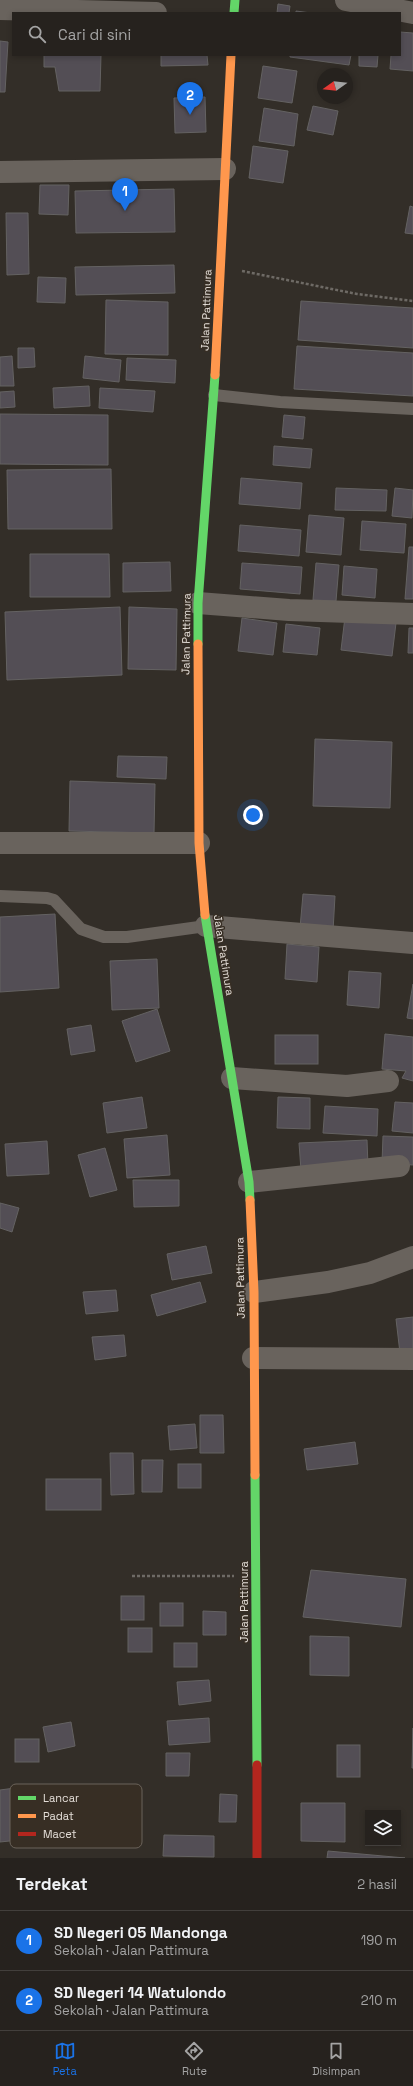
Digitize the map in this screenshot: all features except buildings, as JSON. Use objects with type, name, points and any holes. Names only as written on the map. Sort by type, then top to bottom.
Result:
[{"type":"highway","points":[[234,12],[235,0]]},
{"type":"highway","name":"Jalan Pattimura","points":[[232,56],[214,395],[198,603],[199,843],[206,926],[249,1182],[254,1292],[253,1358],[258,1858]]},
{"type":"street","points":[[346,0],[413,13]]},
{"type":"street","points":[[0,9],[117,12]]},
{"type":"street","points":[[0,172],[225,169]]},
{"type":"street","points":[[198,603],[289,610],[413,614]]},
{"type":"street","points":[[0,842],[199,843]]},
{"type":"street","points":[[206,926],[413,943]]},
{"type":"street","points":[[232,1078],[347,1086],[388,1081]]},
{"type":"street","points":[[249,1182],[399,1166]]},
{"type":"street","points":[[254,1292],[328,1282],[370,1273],[413,1257]]},
{"type":"street","points":[[253,1358],[413,1359]]},
{"type":"lane","points":[[214,395],[280,402],[413,409]]},
{"type":"lane","points":[[0,896],[47,898],[54,900],[81,929],[104,937],[128,938],[206,926]]},
{"type":"path","points":[[220,267],[357,294],[413,301]]},
{"type":"path","points":[[132,1576],[256,1576]]},
{"type":"traffic: fast","points":[[234,12],[235,0]]},
{"type":"traffic: fast","points":[[198,644],[198,603],[215,375]]},
{"type":"traffic: fast","points":[[205,915],[249,1182],[250,1200]]},
{"type":"traffic: fast","points":[[255,1475],[257,1765]]},
{"type":"traffic: slow","points":[[215,375],[231,56]]},
{"type":"traffic: slow","points":[[198,644],[199,843],[205,915]]},
{"type":"traffic: slow","points":[[250,1200],[254,1292],[255,1475]]},
{"type":"traffic: jam","points":[[257,1765],[257,1858]]},
{"type":"place","name":"SD Negeri 14 Watulondo","points":[[190,115]]},
{"type":"place","name":"SD Negeri 05 Mandonga","points":[[125,211]]}]
